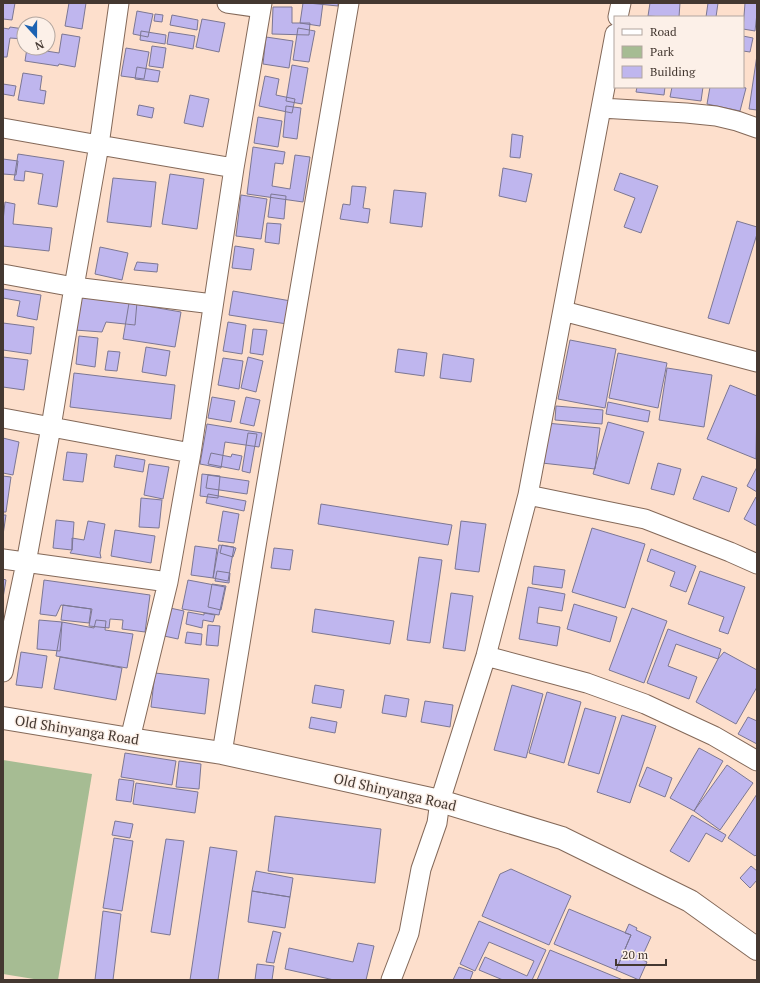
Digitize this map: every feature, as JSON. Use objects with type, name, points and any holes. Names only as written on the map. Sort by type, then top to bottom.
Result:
[{"type":"main road","name":"Old Shinyanga Road","points":[[3,718],[130,739],[222,752],[440,802],[562,838],[690,901],[757,950]]},
{"type":"street","points":[[3,672],[26,563],[51,427],[99,145],[119,3]]},
{"type":"street","points":[[130,739],[168,582],[191,453],[234,168],[261,5],[227,3]]},
{"type":"street","points":[[222,752],[256,540],[349,3]]},
{"type":"street","points":[[618,16],[621,3]]},
{"type":"street","points":[[391,980],[409,933],[422,869],[437,824],[440,802],[486,656],[528,495],[614,39]]},
{"type":"street","points":[[601,108],[716,116],[757,128]]},
{"type":"street","points":[[3,128],[234,168]]},
{"type":"street","points":[[3,274],[74,287],[213,304]]},
{"type":"street","points":[[563,311],[757,362]]},
{"type":"street","points":[[3,418],[191,453]]},
{"type":"street","points":[[528,495],[645,519],[757,564]]},
{"type":"street","points":[[3,559],[168,582]]},
{"type":"street","points":[[486,656],[587,683],[645,704],[714,736],[757,761]]},
{"type":"green space","points":[[3,760],[92,774],[58,980],[40,980],[3,974]]},
{"type":"building","points":[[3,3],[15,3],[12,20],[3,19]]},
{"type":"building","points":[[69,3],[86,3],[82,29],[65,26]]},
{"type":"building","points":[[303,3],[323,3],[320,26],[300,23]]},
{"type":"building","points":[[308,3],[338,3],[338,6]]},
{"type":"building","points":[[650,3],[680,3],[679,16],[648,16]]},
{"type":"building","points":[[708,3],[718,3],[716,16],[706,16]]},
{"type":"building","points":[[745,3],[757,3],[755,31],[744,29]]},
{"type":"building","points":[[273,7],[292,7],[292,23],[310,23],[309,35],[272,34]]},
{"type":"building","points":[[137,11],[153,14],[148,37],[133,34]]},
{"type":"building","points":[[155,14],[163,15],[162,22],[154,21]]},
{"type":"building","points":[[172,15],[198,20],[197,30],[170,25]]},
{"type":"building","points":[[202,19],[225,23],[219,52],[196,47]]},
{"type":"building","points":[[10,27],[16,28],[16,38],[10,38],[7,57],[3,57],[3,28],[9,29]]},
{"type":"building","points":[[298,28],[315,31],[309,62],[293,60]]},
{"type":"building","points":[[141,31],[166,35],[165,44],[140,40]]},
{"type":"building","points":[[169,32],[195,36],[193,49],[167,44]]},
{"type":"building","points":[[62,34],[80,37],[75,67],[25,61],[26,56],[56,56],[56,53],[59,53]]},
{"type":"building","points":[[744,36],[753,38],[750,52],[744,51]]},
{"type":"building","points":[[266,37],[293,41],[289,68],[263,64]]},
{"type":"building","points":[[152,46],[166,48],[163,68],[149,66]]},
{"type":"building","points":[[126,48],[149,52],[144,79],[121,76]]},
{"type":"building","points":[[757,55],[757,110],[749,109]]},
{"type":"building","points":[[292,65],[308,68],[302,104],[286,101]]},
{"type":"building","points":[[137,67],[160,71],[158,82],[135,79]]},
{"type":"building","points":[[23,73],[42,76],[40,90],[46,91],[44,104],[18,100]]},
{"type":"building","points":[[265,76],[279,79],[276,95],[295,99],[292,113],[259,106]]},
{"type":"building","points":[[3,84],[16,86],[14,96],[3,94]]},
{"type":"building","points":[[637,88],[665,88],[664,95],[636,92]]},
{"type":"building","points":[[672,88],[703,88],[701,101],[670,97]]},
{"type":"building","points":[[710,88],[746,88],[740,111],[707,104]]},
{"type":"building","points":[[190,95],[209,99],[203,127],[184,123]]},
{"type":"building","points":[[139,105],[154,108],[152,118],[137,115]]},
{"type":"building","points":[[286,106],[301,108],[297,139],[283,137]]},
{"type":"building","points":[[258,117],[282,121],[278,147],[254,143]]},
{"type":"building","points":[[512,134],[523,136],[520,158],[510,157]]},
{"type":"building","points":[[253,147],[285,152],[283,164],[275,163],[272,186],[290,189],[295,155],[310,157],[303,202],[247,194]]},
{"type":"building","points":[[18,154],[64,161],[57,207],[38,204],[43,174],[25,171],[24,181],[14,180]]},
{"type":"building","points":[[3,159],[18,161],[16,175],[3,174]]},
{"type":"building","points":[[503,168],[532,174],[526,202],[499,196]]},
{"type":"building","points":[[620,173],[658,186],[641,233],[624,227],[635,198],[614,190]]},
{"type":"building","points":[[170,174],[204,179],[197,229],[162,224]]},
{"type":"building","points":[[113,178],[156,182],[151,227],[107,222]]},
{"type":"building","points":[[352,186],[366,187],[363,208],[370,209],[368,223],[340,219],[343,204],[350,205]]},
{"type":"building","points":[[394,190],[426,193],[422,227],[390,223]]},
{"type":"building","points":[[271,194],[286,196],[284,219],[268,217]]},
{"type":"building","points":[[241,195],[267,199],[261,239],[236,236]]},
{"type":"building","points":[[5,202],[15,204],[13,224],[52,228],[49,251],[3,246]]},
{"type":"building","points":[[737,221],[757,227],[757,234],[729,324],[708,318]]},
{"type":"building","points":[[267,223],[281,224],[279,244],[265,242]]},
{"type":"building","points":[[235,246],[254,249],[251,270],[232,268]]},
{"type":"building","points":[[100,247],[128,253],[122,280],[95,274]]},
{"type":"building","points":[[137,262],[158,264],[157,272],[134,270]]},
{"type":"building","points":[[3,289],[41,295],[37,320],[17,316],[20,301],[3,298]]},
{"type":"building","points":[[233,291],[291,301],[287,324],[229,315]]},
{"type":"building","points":[[78,297],[137,302],[135,325],[106,322],[102,332],[75,330]]},
{"type":"building","points":[[129,303],[181,312],[175,347],[123,339]]},
{"type":"building","points":[[228,322],[246,325],[242,354],[223,351]]},
{"type":"building","points":[[3,323],[34,327],[31,354],[3,350]]},
{"type":"building","points":[[253,329],[267,330],[263,355],[250,353]]},
{"type":"building","points":[[79,336],[98,338],[95,367],[76,364]]},
{"type":"building","points":[[570,340],[616,349],[605,408],[558,399]]},
{"type":"building","points":[[146,347],[170,351],[166,376],[142,372]]},
{"type":"building","points":[[398,349],[427,353],[424,376],[395,372]]},
{"type":"building","points":[[108,351],[120,352],[117,371],[105,370]]},
{"type":"building","points":[[618,353],[667,363],[658,408],[609,398]]},
{"type":"building","points":[[443,354],[474,359],[471,382],[440,378]]},
{"type":"building","points":[[3,357],[28,360],[24,390],[3,387]]},
{"type":"building","points":[[248,357],[263,361],[256,392],[241,388]]},
{"type":"building","points":[[223,358],[243,361],[239,389],[218,385]]},
{"type":"building","points":[[667,368],[712,375],[704,427],[659,420]]},
{"type":"building","points":[[74,373],[175,385],[171,419],[70,407]]},
{"type":"building","points":[[730,385],[757,396],[756,459],[707,439]]},
{"type":"building","points":[[212,397],[235,401],[231,422],[208,418]]},
{"type":"building","points":[[246,397],[260,400],[254,426],[240,423]]},
{"type":"building","points":[[608,402],[650,411],[648,422],[606,414]]},
{"type":"building","points":[[556,406],[603,410],[602,424],[555,420]]},
{"type":"building","points":[[608,422],[644,432],[629,484],[593,474]]},
{"type":"building","points":[[546,423],[600,428],[595,469],[542,463]]},
{"type":"building","points":[[207,424],[262,433],[259,447],[225,442],[221,468],[200,464]]},
{"type":"building","points":[[248,433],[257,434],[250,473],[242,471]]},
{"type":"building","points":[[3,438],[19,442],[13,475],[3,473]]},
{"type":"building","points":[[67,452],[87,454],[83,482],[63,480]]},
{"type":"building","points":[[211,453],[231,457],[232,454],[242,456],[239,470],[208,464]]},
{"type":"building","points":[[116,455],[145,460],[143,472],[114,467]]},
{"type":"building","points":[[658,463],[681,469],[674,495],[651,489]]},
{"type":"building","points":[[149,464],[169,467],[163,499],[144,495]]},
{"type":"building","points":[[757,467],[757,492],[747,486]]},
{"type":"building","points":[[202,474],[220,476],[218,498],[200,496]]},
{"type":"building","points":[[208,475],[249,481],[247,494],[206,488]]},
{"type":"building","points":[[3,476],[11,477],[6,512],[3,512]]},
{"type":"building","points":[[702,476],[737,488],[729,512],[693,499]]},
{"type":"building","points":[[208,494],[246,501],[244,511],[206,503]]},
{"type":"building","points":[[757,497],[757,526],[744,519]]},
{"type":"building","points":[[141,498],[162,500],[159,528],[139,527]]},
{"type":"building","points":[[321,504],[452,525],[448,545],[318,524]]},
{"type":"building","points":[[223,511],[239,514],[234,543],[218,541]]},
{"type":"building","points":[[3,515],[6,515],[3,535]]},
{"type":"building","points":[[56,520],[74,522],[72,550],[53,548]]},
{"type":"building","points":[[88,521],[105,524],[100,553],[101,558],[70,553],[72,550],[72,538],[84,540]]},
{"type":"building","points":[[461,521],[486,524],[479,572],[455,569]]},
{"type":"building","points":[[592,528],[645,544],[625,608],[572,592]]},
{"type":"building","points":[[115,530],[155,536],[151,563],[111,556]]},
{"type":"building","points":[[219,545],[234,547],[228,581],[213,578]]},
{"type":"building","points":[[222,545],[236,548],[233,557],[220,553]]},
{"type":"building","points":[[195,546],[217,549],[213,578],[191,575]]},
{"type":"building","points":[[274,548],[293,550],[290,570],[271,568]]},
{"type":"building","points":[[651,549],[696,566],[686,592],[670,586],[675,572],[647,561]]},
{"type":"building","points":[[419,557],[442,560],[430,643],[407,640]]},
{"type":"building","points":[[534,566],[565,570],[562,588],[532,584]]},
{"type":"building","points":[[217,571],[230,573],[229,583],[215,581]]},
{"type":"building","points":[[700,571],[745,587],[728,634],[719,631],[724,617],[688,604]]},
{"type":"building","points":[[3,579],[6,580],[3,598]]},
{"type":"building","points":[[44,580],[150,595],[145,632],[122,629],[123,620],[110,619],[109,628],[89,626],[92,609],[61,605],[56,616],[40,614]]},
{"type":"building","points":[[188,580],[225,587],[219,615],[182,609]]},
{"type":"building","points":[[212,584],[226,586],[221,610],[208,607]]},
{"type":"building","points":[[528,587],[565,594],[562,611],[539,607],[537,623],[560,627],[557,646],[519,639]]},
{"type":"building","points":[[451,593],[473,596],[465,651],[443,648]]},
{"type":"building","points":[[574,604],[617,617],[610,642],[567,629]]},
{"type":"building","points":[[63,605],[91,609],[89,623],[61,620]]},
{"type":"building","points":[[170,608],[184,611],[178,639],[164,636]]},
{"type":"building","points":[[632,608],[667,621],[644,683],[609,670]]},
{"type":"building","points":[[315,609],[394,621],[390,644],[312,632]]},
{"type":"building","points":[[188,612],[204,615],[204,613],[215,615],[213,622],[203,620],[202,628],[186,624]]},
{"type":"building","points":[[39,620],[62,622],[60,651],[37,649]]},
{"type":"building","points":[[96,620],[106,621],[105,630],[133,634],[127,668],[56,656],[62,622],[94,628]]},
{"type":"building","points":[[208,625],[220,626],[218,646],[206,645]]},
{"type":"building","points":[[668,629],[721,649],[718,659],[676,644],[668,666],[697,677],[689,699],[647,683]]},
{"type":"building","points":[[187,632],[202,634],[201,645],[185,643]]},
{"type":"building","points":[[21,652],[47,656],[42,688],[16,685]]},
{"type":"building","points":[[724,652],[757,670],[757,687],[736,724],[696,702],[718,659]]},
{"type":"building","points":[[60,657],[122,668],[116,700],[54,689]]},
{"type":"building","points":[[155,673],[209,679],[205,714],[151,707]]},
{"type":"building","points":[[315,685],[344,690],[341,708],[312,703]]},
{"type":"building","points":[[512,685],[543,694],[526,758],[494,750]]},
{"type":"building","points":[[547,692],[581,702],[564,763],[529,753]]},
{"type":"building","points":[[385,695],[409,699],[406,717],[382,713]]},
{"type":"building","points":[[425,701],[453,705],[450,727],[421,722]]},
{"type":"building","points":[[585,708],[616,717],[599,774],[568,765]]},
{"type":"building","points":[[622,715],[656,726],[630,803],[597,792]]},
{"type":"building","points":[[311,717],[337,722],[335,733],[309,728]]},
{"type":"building","points":[[748,717],[757,721],[757,744],[738,734]]},
{"type":"building","points":[[699,748],[723,761],[694,811],[670,798]]},
{"type":"building","points":[[125,753],[176,761],[172,785],[121,777]]},
{"type":"building","points":[[179,761],[201,764],[199,789],[176,787]]},
{"type":"building","points":[[727,765],[753,783],[720,830],[694,811]]},
{"type":"building","points":[[647,767],[672,778],[665,797],[639,786]]},
{"type":"building","points":[[119,779],[134,781],[131,802],[116,800]]},
{"type":"building","points":[[136,783],[198,792],[195,813],[133,804]]},
{"type":"building","points":[[757,794],[757,854],[755,856],[728,838]]},
{"type":"building","points":[[692,815],[726,835],[722,842],[706,833],[689,862],[670,851]]},
{"type":"building","points":[[275,816],[381,829],[375,883],[268,871]]},
{"type":"building","points":[[115,821],[133,824],[130,838],[112,835]]},
{"type":"building","points":[[114,838],[133,841],[122,911],[103,908]]},
{"type":"building","points":[[166,839],[184,841],[170,935],[151,932]]},
{"type":"building","points":[[210,847],[237,851],[218,980],[190,980]]},
{"type":"building","points":[[751,866],[757,871],[757,880],[750,888],[740,878]]},
{"type":"building","points":[[511,869],[571,896],[549,945],[482,916],[500,874]]},
{"type":"building","points":[[256,871],[293,878],[290,897],[252,891]]},
{"type":"building","points":[[252,891],[290,897],[285,928],[248,922]]},
{"type":"building","points":[[569,909],[631,935],[616,970],[554,944]]},
{"type":"building","points":[[103,911],[121,914],[113,980],[95,980]]},
{"type":"building","points":[[479,921],[546,950],[532,980],[503,980],[479,970],[485,957],[527,976],[534,961],[489,942],[475,971],[460,964]]},
{"type":"building","points":[[629,924],[637,928],[636,930],[651,937],[641,959],[647,962],[639,980],[616,970],[631,935],[625,933]]},
{"type":"building","points":[[273,931],[281,933],[274,963],[266,962]]},
{"type":"building","points":[[358,943],[374,946],[366,980],[334,980],[285,969],[289,948],[353,962]]},
{"type":"building","points":[[550,950],[623,980],[537,980]]},
{"type":"building","points":[[257,964],[274,966],[272,980],[255,980]]},
{"type":"building","points":[[459,967],[473,972],[470,980],[453,980]]}]
